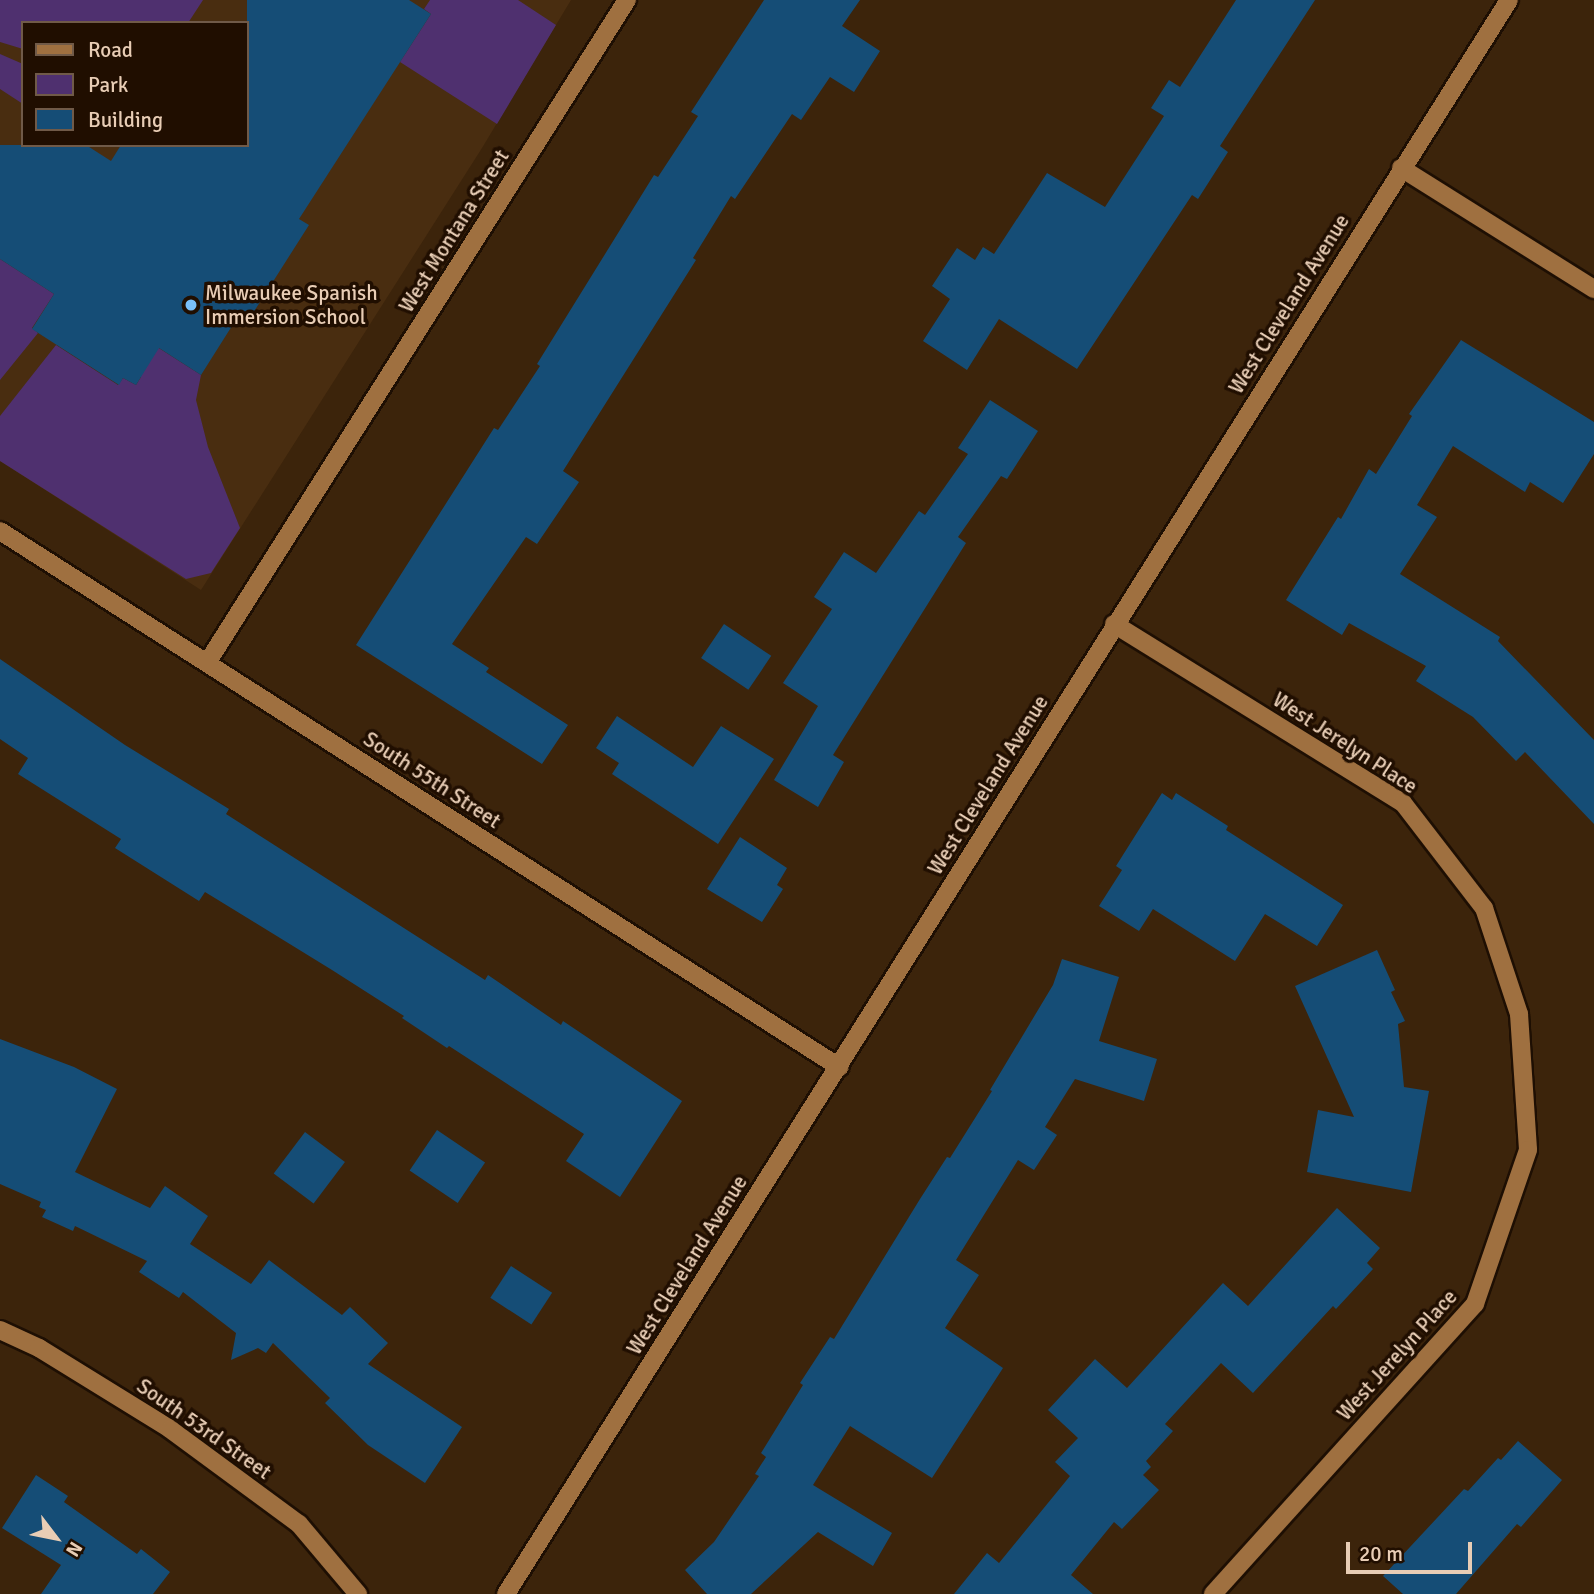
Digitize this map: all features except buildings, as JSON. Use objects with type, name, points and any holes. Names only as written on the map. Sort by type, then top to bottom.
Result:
[{"type":"street","name":"West Montana Street","points":[[207,663],[627,0]]},
{"type":"street","name":"West Cleveland Avenue","points":[[506,1594],[1509,0]]},
{"type":"street","points":[[1401,168],[1594,289]]},
{"type":"street","name":"South 55th Street","points":[[0,531],[839,1067]]},
{"type":"street","name":"West Jerelyn Place","points":[[1115,624],[1403,803],[1484,908],[1519,1014],[1528,1150],[1475,1304],[1213,1594]]},
{"type":"street","name":"South 53rd Street","points":[[0,1330],[39,1348],[181,1437],[299,1524],[358,1594]]},
{"type":"shaded area","name":"Milwaukee Spanish Immersion School","points":[[0,0],[571,0],[482,148],[201,590],[0,461]]},
{"type":"green space","points":[[0,0],[203,0],[189,21],[21,21],[21,48],[0,42]]},
{"type":"green space","points":[[430,0],[518,0],[556,25],[497,124],[400,62],[431,14],[424,9]]},
{"type":"green space","points":[[0,54],[21,63],[21,103],[0,89]]},
{"type":"green space","points":[[0,259],[54,294],[32,328],[38,333],[0,380]]},
{"type":"green space","points":[[56,345],[118,385],[123,378],[136,385],[141,377],[136,373],[154,345],[201,375],[196,400],[208,447],[240,528],[211,573],[186,579],[0,461],[0,416]]},
{"type":"place","name":"Milwaukee Spanish Immersion School","points":[[191,305]]}]
